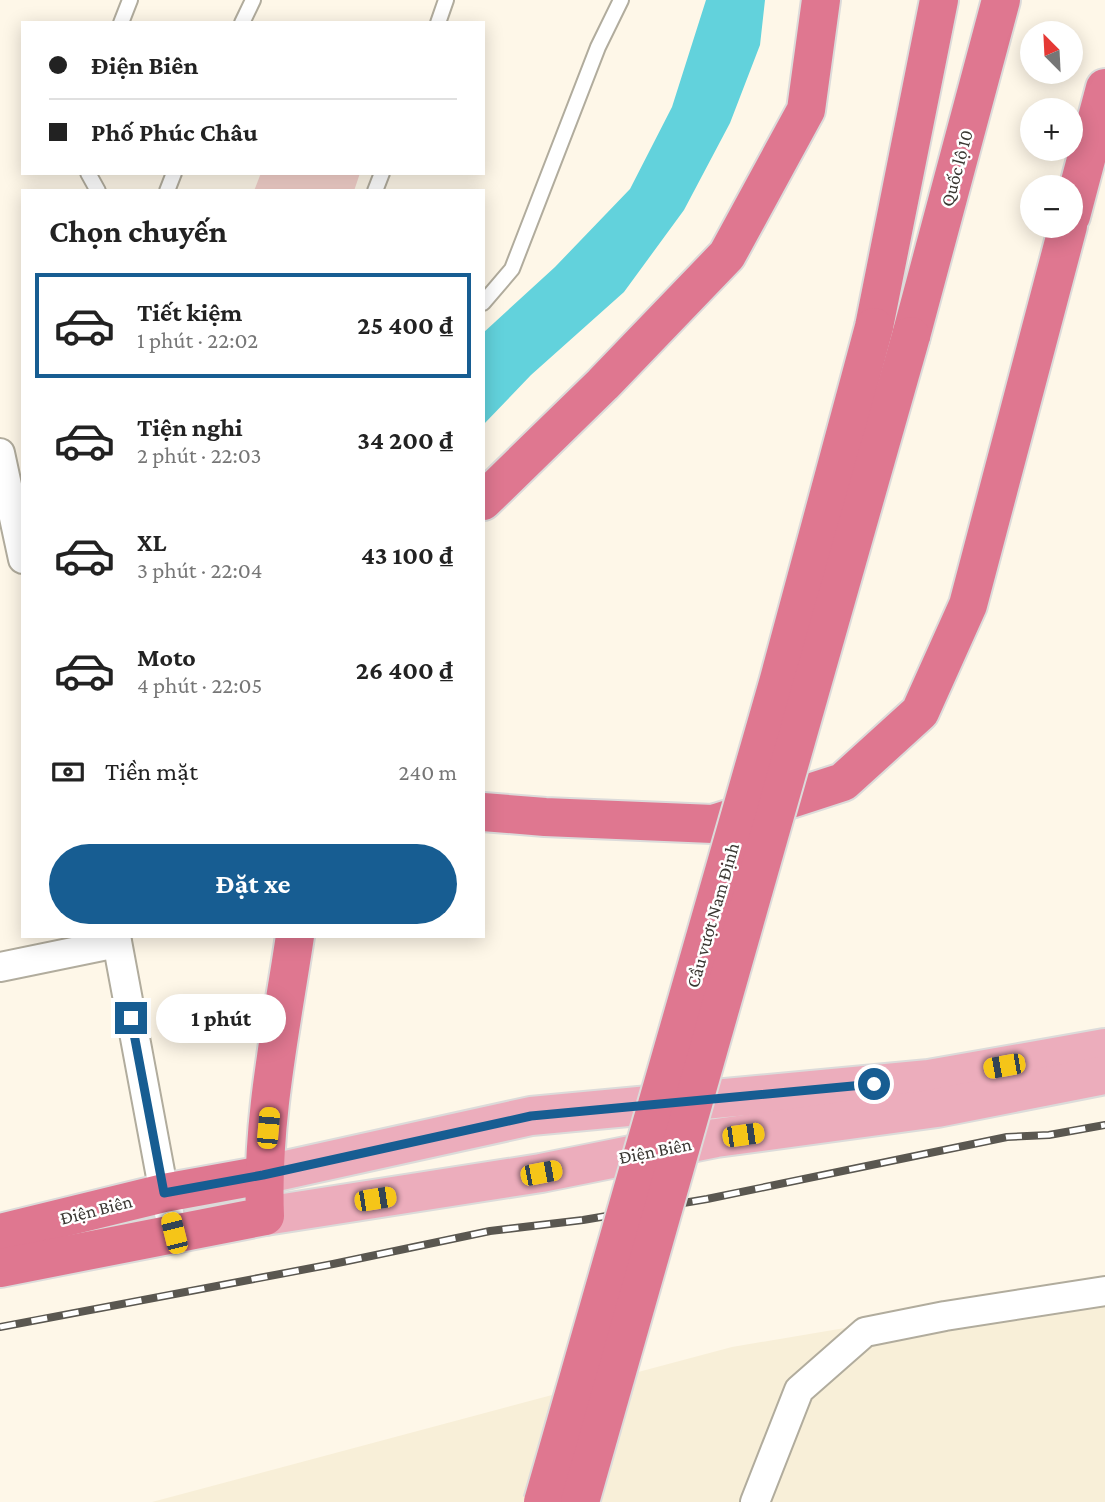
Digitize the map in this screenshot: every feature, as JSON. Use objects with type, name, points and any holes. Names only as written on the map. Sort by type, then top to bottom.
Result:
[{"type":"highway","points":[[485,499],[727,255],[806,110],[821,0]]},
{"type":"highway","name":"Cầu vượt Nam Định","points":[[543,1502],[778,683],[874,327],[939,0]]},
{"type":"highway","name":"Quốc lộ 10","points":[[912,336],[1001,0]]},
{"type":"highway","points":[[1082,175],[1105,88]]},
{"type":"highway","points":[[485,811],[544,817],[713,824],[843,782],[920,712],[968,605],[1066,238]]},
{"type":"highway","name":"Cầu vượt Nam Định","points":[[580,1502],[912,336]]},
{"type":"highway","points":[[485,832],[544,817]]},
{"type":"highway","points":[[265,1216],[263,1175],[270,1105],[295,938]]},
{"type":"highway","points":[[285,1003],[321,938]]},
{"type":"highway","name":"Điện Biên","points":[[0,1233],[164,1193],[263,1175]]},
{"type":"highway","name":"Điện Biên","points":[[0,1268],[265,1216]]},
{"type":"main road","name":"Điện Biên","points":[[263,1175],[531,1116],[929,1079],[1105,1048]]},
{"type":"main road","name":"Điện Biên","points":[[265,1216],[541,1173],[716,1138],[937,1108],[1105,1075]]},
{"type":"street","points":[[0,453],[21,550]]},
{"type":"street","points":[[0,967],[117,940],[164,1193],[174,1233]]},
{"type":"street","points":[[755,1502],[799,1390],[865,1332],[1105,1290]]},
{"type":"lane","points":[[122,21],[130,0]]},
{"type":"lane","points":[[243,21],[253,0]]},
{"type":"lane","points":[[439,21],[446,0]]},
{"type":"lane","points":[[485,301],[512,269],[598,47],[621,0]]},
{"type":"shaded area","points":[[1105,1284],[1105,1502],[152,1502],[732,1347]]},
{"type":"water","points":[[706,0],[765,0],[760,45],[730,123],[684,210],[624,292],[531,375],[485,423],[485,331],[555,267],[630,189],[672,107]]},
{"type":"building","points":[[260,175],[359,175],[355,189],[255,189]]},
{"type":"railway","points":[[0,1327],[333,1264],[490,1231],[583,1220],[707,1199],[1007,1137],[1049,1135],[1105,1125]]},
{"type":"route","points":[[131,1018],[164,1193],[263,1175],[531,1116],[874,1084]]}]
